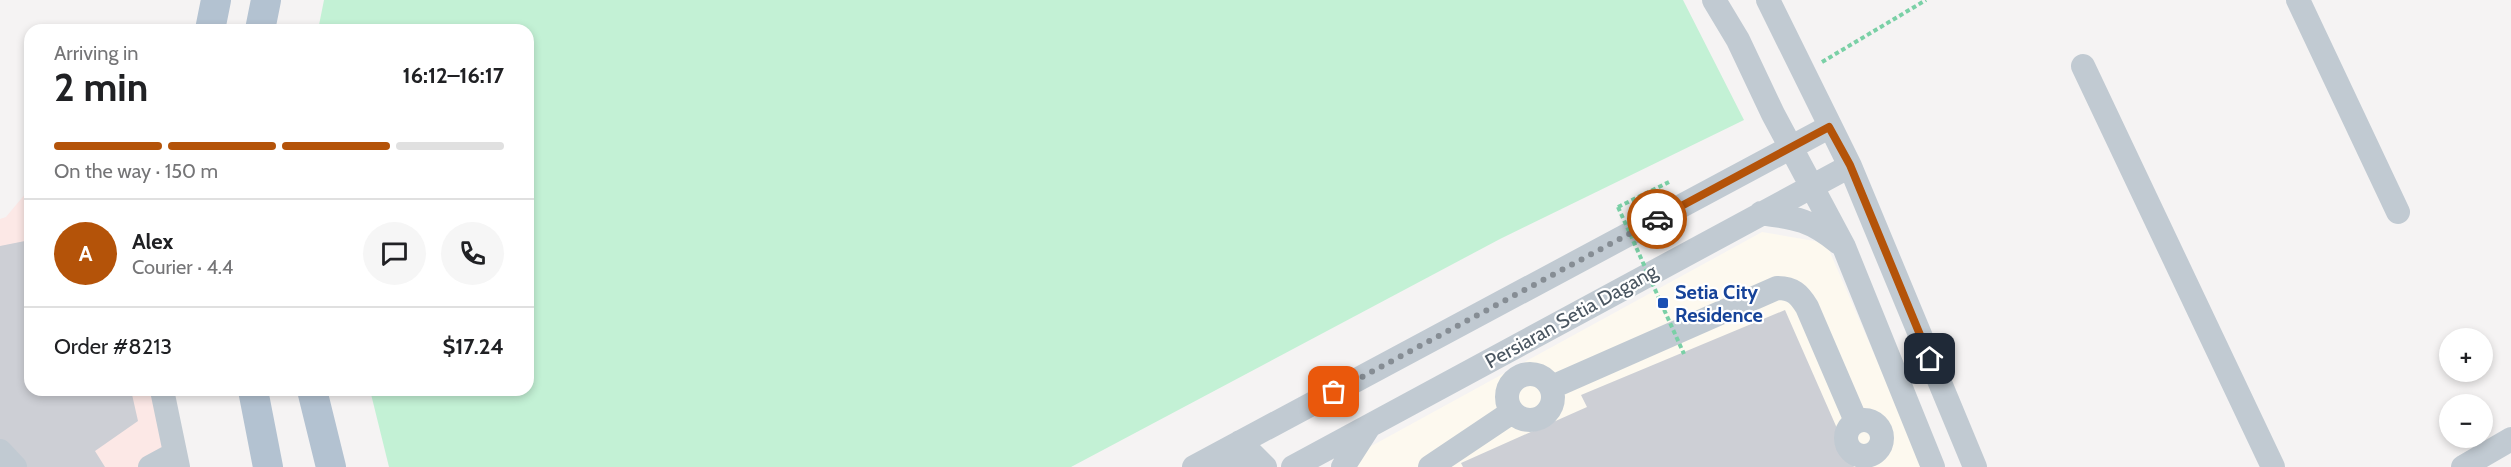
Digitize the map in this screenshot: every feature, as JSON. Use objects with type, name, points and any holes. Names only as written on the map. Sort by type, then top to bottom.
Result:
[{"type":"main road","points":[[211,24],[216,0]]},
{"type":"main road","points":[[261,24],[266,0]]},
{"type":"main road","points":[[254,396],[268,467]]},
{"type":"main road","points":[[313,396],[331,467]]},
{"type":"street","points":[[1714,0],[1738,40],[1773,114],[1844,247],[1931,463]]},
{"type":"street","points":[[1768,0],[1829,127],[1850,165],[1975,467]]},
{"type":"street","points":[[2298,0],[2398,212]]},
{"type":"street","points":[[2083,66],[2273,467]]},
{"type":"street","points":[[1745,171],[1765,147],[1773,114]]},
{"type":"street","points":[[1194,467],[1233,454],[1745,171],[1829,127]]},
{"type":"street","name":"Persiaran Setia Dagang","points":[[1293,467],[1850,165]]},
{"type":"street","points":[[1761,213],[1795,218],[1818,226],[1844,247]]},
{"type":"street","points":[[1552,387],[1777,288],[1788,288],[1799,295],[1807,307],[1871,441]]},
{"type":"street","points":[[1871,441],[1894,406],[1893,369]]},
{"type":"street","points":[[1533,373],[1541,376],[1552,387],[1554,401],[1546,414],[1540,418],[1525,420],[1512,412],[1506,397],[1512,382],[1518,377],[1533,373]]},
{"type":"street","points":[[150,467],[176,460],[163,396]]},
{"type":"street","points":[[1430,467],[1512,412]]},
{"type":"street","points":[[1342,467],[1369,426]]},
{"type":"street","points":[[1871,441],[1906,436],[1931,463]]},
{"type":"street","points":[[2463,467],[2511,439]]},
{"type":"street","points":[[0,451],[15,467]]},
{"type":"street","points":[[1233,454],[1265,467]]},
{"type":"path","points":[[1827,73],[1822,62],[1926,0]]},
{"type":"path","points":[[1669,182],[1618,207],[1684,354]]},
{"type":"shaded area","points":[[24,195],[24,396],[173,396],[189,467],[0,467],[0,219],[6,217]]},
{"type":"shaded area","points":[[1762,232],[1826,243],[1923,467],[1333,467]]},
{"type":"green space","points":[[324,0],[1683,0],[1744,120],[1500,239],[1071,467],[389,467],[371,396],[534,396],[534,24],[319,24]]},
{"type":"building","points":[[24,241],[24,396],[132,396],[138,421],[95,451],[105,467],[27,467],[0,441],[0,246]]},
{"type":"building","points":[[1785,310],[1854,467],[1463,467],[1461,463],[1587,407],[1581,395]]},
{"type":"way so far","points":[[1334,392],[1657,219]]},
{"type":"place","name":"Setia City Residence","points":[[1663,303]]},
{"type":"route","points":[[1657,219],[1829,127],[1850,165],[1930,359]]}]
